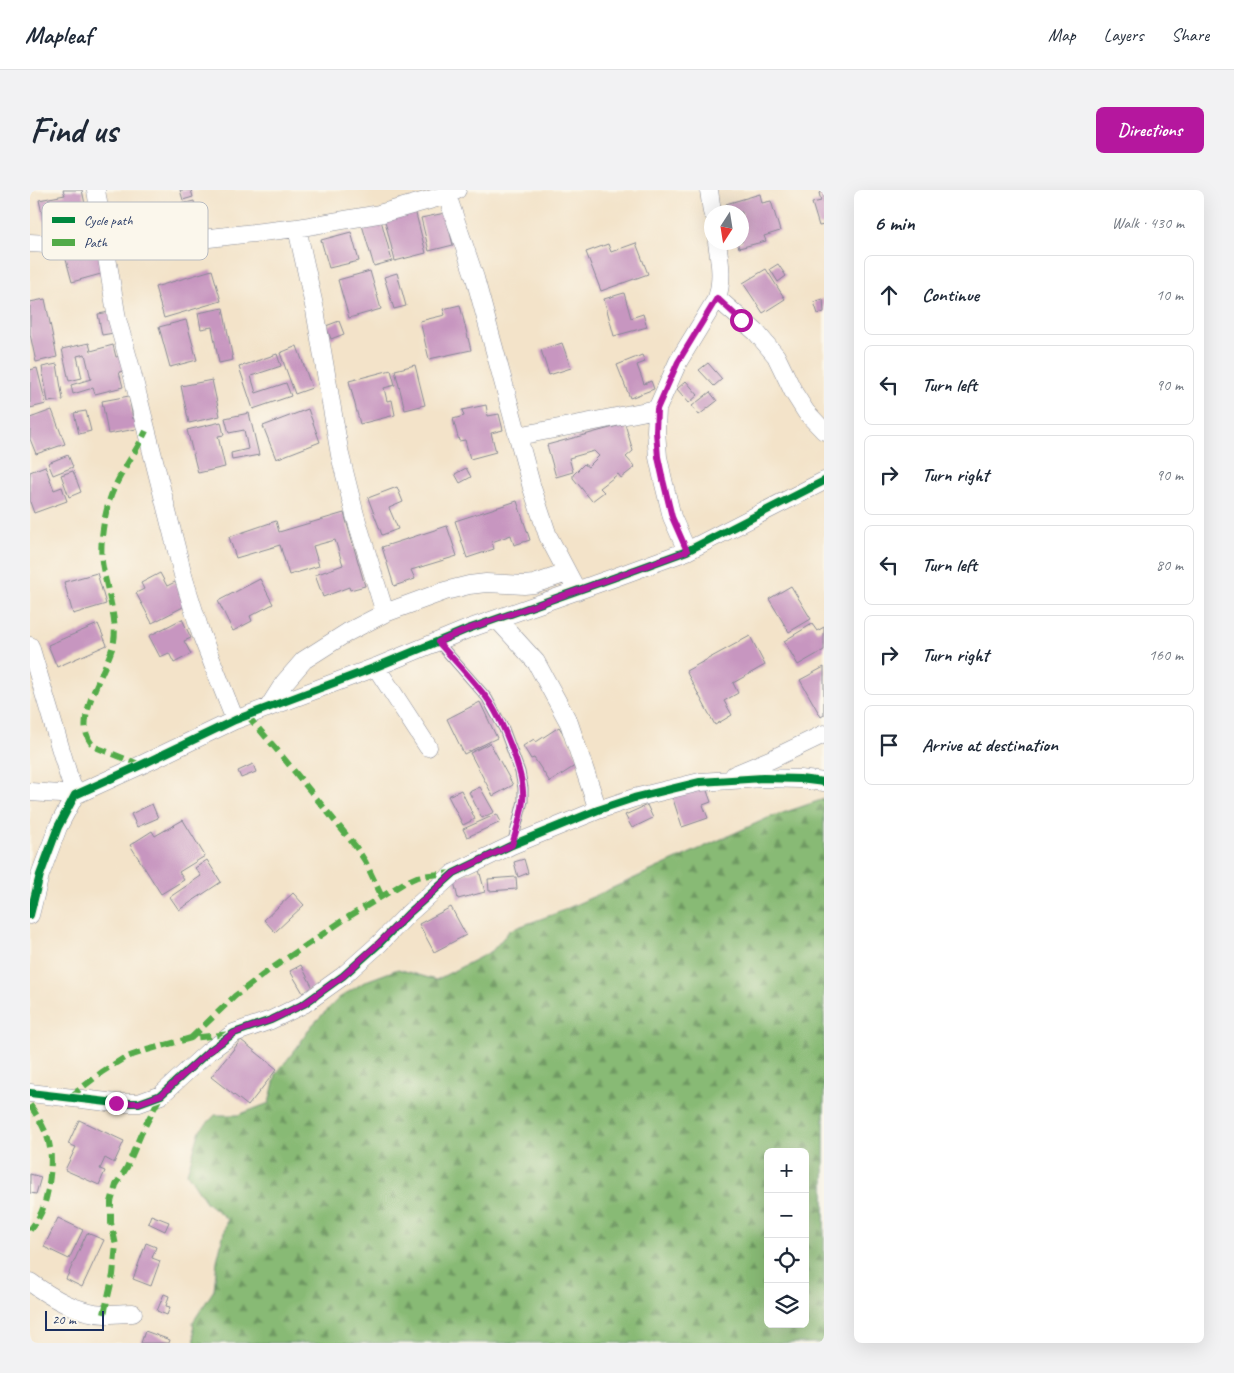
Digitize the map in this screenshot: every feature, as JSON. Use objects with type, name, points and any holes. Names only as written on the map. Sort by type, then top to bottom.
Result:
[{"type":"street","points":[[708,190],[711,205]]},
{"type":"street","points":[[208,235],[297,228],[379,214],[452,192],[532,488],[548,536],[577,591]]},
{"type":"street","points":[[297,228],[315,310],[340,455],[385,613]]},
{"type":"street","points":[[687,551],[672,517],[658,457],[657,409],[678,362],[717,298],[721,287],[718,250]]},
{"type":"street","points":[[107,260],[117,319],[184,579],[201,634],[235,720]]},
{"type":"street","points":[[717,298],[756,332],[776,356],[794,394],[806,412],[824,431]]},
{"type":"street","points":[[518,436],[657,409]]},
{"type":"street","points":[[30,792],[75,795],[235,720],[376,667],[468,629],[687,551],[824,481]]},
{"type":"street","points":[[268,708],[284,682],[304,660],[348,632],[385,613],[445,591],[469,585],[486,583],[534,584],[567,573]]},
{"type":"street","points":[[498,619],[536,662],[569,723],[598,810]]},
{"type":"street","points":[[30,646],[75,795],[58,827],[40,876],[30,915]]},
{"type":"street","points":[[376,667],[428,747]]},
{"type":"street","points":[[722,780],[824,734]]},
{"type":"street","points":[[30,1093],[116,1103],[139,1103],[161,1095],[208,1052],[234,1033],[271,1020],[304,1004],[343,976],[454,873],[512,845],[598,810],[700,782],[763,778],[824,782]]},
{"type":"street","points":[[30,1282],[44,1293],[64,1304],[85,1311],[104,1314],[133,1313]]},
{"type":"lane","points":[[438,642],[487,698],[504,729],[520,772],[523,801],[512,845]]},
{"type":"green space","points":[[824,799],[824,1343],[195,1343],[193,1322],[214,1290],[217,1261],[227,1219],[206,1202],[187,1173],[200,1130],[215,1115],[238,1115],[269,1103],[276,1074],[312,1025],[339,998],[366,981],[398,969],[436,980],[492,951],[510,930],[557,913],[768,818]]},
{"type":"building","points":[[63,190],[82,190],[85,202],[42,202],[42,214],[39,200],[65,195]]},
{"type":"building","points":[[180,190],[191,190],[193,197],[183,200]]},
{"type":"building","points":[[824,191],[824,225],[819,226],[812,203],[821,201],[819,193]]},
{"type":"building","points":[[760,194],[762,203],[771,201],[780,231],[764,236],[766,241],[749,245],[749,205],[726,204]]},
{"type":"building","points":[[415,210],[426,253],[395,261],[384,217]]},
{"type":"building","points":[[445,213],[453,245],[429,251],[421,218]]},
{"type":"building","points":[[381,220],[392,261],[374,266],[362,225]]},
{"type":"building","points":[[351,232],[359,261],[329,268],[321,240]]},
{"type":"building","points":[[636,243],[648,274],[601,291],[586,252],[608,244],[611,252]]},
{"type":"building","points":[[66,260],[105,260],[108,272],[72,282]]},
{"type":"building","points":[[778,264],[786,276],[778,282],[770,269]]},
{"type":"building","points":[[766,269],[785,299],[763,313],[743,283]]},
{"type":"building","points":[[212,270],[221,301],[164,318],[155,287]]},
{"type":"building","points":[[370,271],[381,309],[349,318],[338,280]]},
{"type":"building","points":[[397,273],[406,306],[394,309],[384,277]]},
{"type":"building","points":[[624,293],[631,318],[643,314],[647,327],[614,336],[604,299]]},
{"type":"building","points":[[45,299],[57,357],[36,362],[30,334],[30,302]]},
{"type":"building","points":[[823,299],[824,312],[818,314],[814,302]]},
{"type":"building","points":[[460,305],[471,350],[429,359],[420,321],[445,315],[443,309]]},
{"type":"building","points":[[223,308],[233,360],[219,363],[212,327],[201,329],[198,313]]},
{"type":"building","points":[[110,312],[114,333],[102,335],[98,314]]},
{"type":"building","points":[[186,320],[197,360],[170,367],[159,327]]},
{"type":"building","points":[[339,321],[344,334],[331,339],[326,326]]},
{"type":"building","points":[[89,343],[91,351],[113,345],[116,357],[121,356],[124,371],[119,372],[123,387],[95,394],[93,388],[73,394],[71,385],[91,379],[85,354],[77,356],[82,378],[69,381],[62,349]]},
{"type":"building","points":[[562,343],[571,368],[549,375],[541,350]]},
{"type":"building","points":[[297,346],[312,388],[295,394],[280,353]]},
{"type":"building","points":[[277,354],[281,366],[251,376],[256,393],[286,383],[291,396],[253,409],[239,367]]},
{"type":"building","points":[[642,355],[645,362],[637,365],[644,384],[651,381],[654,389],[630,398],[617,365]]},
{"type":"building","points":[[708,363],[722,379],[714,386],[699,370]]},
{"type":"building","points":[[57,364],[63,400],[48,402],[42,367]]},
{"type":"building","points":[[415,365],[425,405],[405,410],[395,370]]},
{"type":"building","points":[[37,368],[46,404],[30,408],[30,370]]},
{"type":"building","points":[[391,370],[395,385],[384,388],[387,401],[392,400],[395,415],[360,424],[349,381]]},
{"type":"building","points":[[212,380],[220,416],[189,423],[181,386]]},
{"type":"building","points":[[686,381],[698,395],[689,403],[677,389]]},
{"type":"building","points":[[710,392],[717,401],[699,415],[692,406]]},
{"type":"building","points":[[129,396],[133,419],[140,418],[142,428],[108,434],[102,401]]},
{"type":"building","points":[[486,405],[488,416],[499,414],[503,430],[491,433],[496,452],[470,459],[465,440],[459,441],[453,419],[464,416],[462,410]]},
{"type":"building","points":[[308,409],[320,442],[276,459],[263,426]]},
{"type":"building","points":[[52,410],[65,444],[36,454],[30,439],[30,418]]},
{"type":"building","points":[[86,411],[91,431],[79,434],[74,413]]},
{"type":"building","points":[[249,413],[259,455],[232,460],[231,453],[248,449],[244,430],[229,433],[225,418]]},
{"type":"building","points":[[221,422],[224,435],[218,436],[225,467],[198,473],[187,430]]},
{"type":"building","points":[[625,424],[633,451],[626,457],[635,467],[621,478],[618,474],[600,488],[604,492],[592,501],[573,478],[573,475],[584,464],[588,467],[599,456],[594,451],[569,458],[573,472],[556,477],[547,445]]},
{"type":"building","points":[[68,455],[73,467],[53,475],[48,463]]},
{"type":"building","points":[[45,466],[54,490],[62,487],[67,501],[34,513],[30,502],[30,472]]},
{"type":"building","points":[[466,468],[471,477],[460,483],[455,474]]},
{"type":"building","points":[[73,471],[81,492],[69,497],[61,475]]},
{"type":"building","points":[[397,487],[403,502],[389,508],[398,529],[382,535],[368,498]]},
{"type":"building","points":[[517,501],[530,540],[514,545],[511,535],[492,542],[494,549],[467,558],[455,521]]},
{"type":"building","points":[[344,513],[365,586],[350,590],[349,587],[323,597],[315,575],[343,565],[335,540],[313,546],[319,566],[289,575],[280,545],[236,558],[229,537],[276,521],[279,532]]},
{"type":"building","points":[[447,526],[457,556],[411,570],[415,579],[394,586],[382,547]]},
{"type":"building","points":[[97,573],[106,604],[73,614],[64,582]]},
{"type":"building","points":[[160,573],[167,586],[175,582],[187,605],[152,623],[136,593],[144,589],[141,583]]},
{"type":"building","points":[[260,579],[273,604],[250,616],[252,621],[233,631],[218,601]]},
{"type":"building","points":[[791,586],[811,619],[789,632],[769,599]]},
{"type":"building","points":[[182,619],[191,638],[184,641],[191,654],[174,663],[169,653],[160,657],[149,636]]},
{"type":"building","points":[[98,624],[107,645],[57,667],[48,645]]},
{"type":"building","points":[[812,624],[817,631],[824,627],[824,650],[798,665],[784,641]]},
{"type":"building","points":[[750,636],[765,665],[733,683],[738,693],[724,701],[732,715],[715,725],[686,671]]},
{"type":"building","points":[[824,667],[824,715],[821,717],[800,680]]},
{"type":"building","points":[[480,702],[497,738],[464,754],[447,719]]},
{"type":"building","points":[[559,727],[581,762],[550,782],[534,758],[531,759],[523,746],[534,739],[536,742]]},
{"type":"building","points":[[490,743],[513,785],[493,796],[470,753]]},
{"type":"building","points":[[253,764],[256,772],[241,778],[238,771]]},
{"type":"building","points":[[705,785],[711,802],[703,805],[708,818],[682,827],[672,796]]},
{"type":"building","points":[[480,787],[494,812],[482,818],[469,792]]},
{"type":"building","points":[[461,790],[475,819],[463,825],[448,796]]},
{"type":"building","points":[[152,804],[158,818],[137,827],[131,814]]},
{"type":"building","points":[[647,805],[653,818],[632,828],[625,815]]},
{"type":"building","points":[[497,814],[501,822],[467,837],[463,829]]},
{"type":"building","points":[[183,820],[205,856],[179,872],[184,880],[161,894],[130,845],[152,831],[155,836]]},
{"type":"building","points":[[524,859],[528,873],[518,877],[514,862]]},
{"type":"building","points":[[207,860],[221,882],[179,910],[170,897],[201,876],[195,868]]},
{"type":"building","points":[[479,870],[485,892],[458,899],[453,877]]},
{"type":"building","points":[[516,877],[517,889],[489,891],[488,879]]},
{"type":"building","points":[[293,893],[304,905],[275,932],[264,920]]},
{"type":"building","points":[[451,907],[466,935],[434,952],[419,924]]},
{"type":"building","points":[[301,965],[313,988],[303,993],[290,971]]},
{"type":"building","points":[[241,1040],[277,1069],[248,1106],[211,1077]]},
{"type":"building","points":[[79,1120],[124,1141],[114,1163],[105,1158],[100,1169],[105,1171],[99,1185],[65,1170],[76,1147],[68,1144]]},
{"type":"building","points":[[30,1174],[41,1177],[36,1194],[30,1193]]},
{"type":"building","points":[[151,1215],[169,1222],[165,1231],[148,1223]]},
{"type":"building","points":[[58,1218],[83,1230],[69,1259],[44,1247]]},
{"type":"building","points":[[87,1233],[104,1240],[82,1287],[66,1279]]},
{"type":"building","points":[[146,1243],[156,1247],[152,1258],[160,1261],[151,1286],[133,1279]]},
{"type":"building","points":[[164,1294],[169,1296],[166,1306],[170,1307],[167,1315],[157,1311]]},
{"type":"building","points":[[145,1331],[170,1340],[169,1343],[141,1343]]},
{"type":"marked path","points":[[141,765],[95,747],[88,737],[85,725],[92,696],[111,653],[115,632],[101,555],[105,519],[115,486],[146,431]]},
{"type":"marked path","points":[[247,715],[356,847],[365,861],[382,897]]},
{"type":"marked path","points":[[191,1038],[235,996],[268,971],[345,919],[417,877],[452,873]]},
{"type":"marked path","points":[[70,1097],[102,1072],[124,1058],[191,1038],[231,1034]]},
{"type":"marked path","points":[[104,1314],[113,1275],[116,1245],[111,1223],[111,1202],[116,1185],[127,1167],[161,1095]]},
{"type":"marked path","points":[[30,1105],[47,1137],[51,1155],[49,1183],[45,1202],[39,1217],[30,1230]]},
{"type":"cycle path","points":[[30,915],[40,875],[58,827],[75,795],[235,720],[376,667],[468,629],[687,551],[824,481]]},
{"type":"cycle path","points":[[30,1093],[116,1103],[139,1103],[161,1095],[208,1052],[234,1033],[271,1020],[304,1004],[343,976],[454,873],[512,845],[598,810],[634,798],[700,782],[763,778],[824,782]]},
{"type":"route","points":[[116,1103],[139,1103],[161,1095],[208,1052],[234,1033],[271,1020],[304,1004],[343,976],[454,873],[512,845],[523,801],[520,772],[504,729],[487,698],[438,642],[468,629],[687,551],[672,517],[658,457],[657,409],[678,362],[717,298],[741,320]]}]
